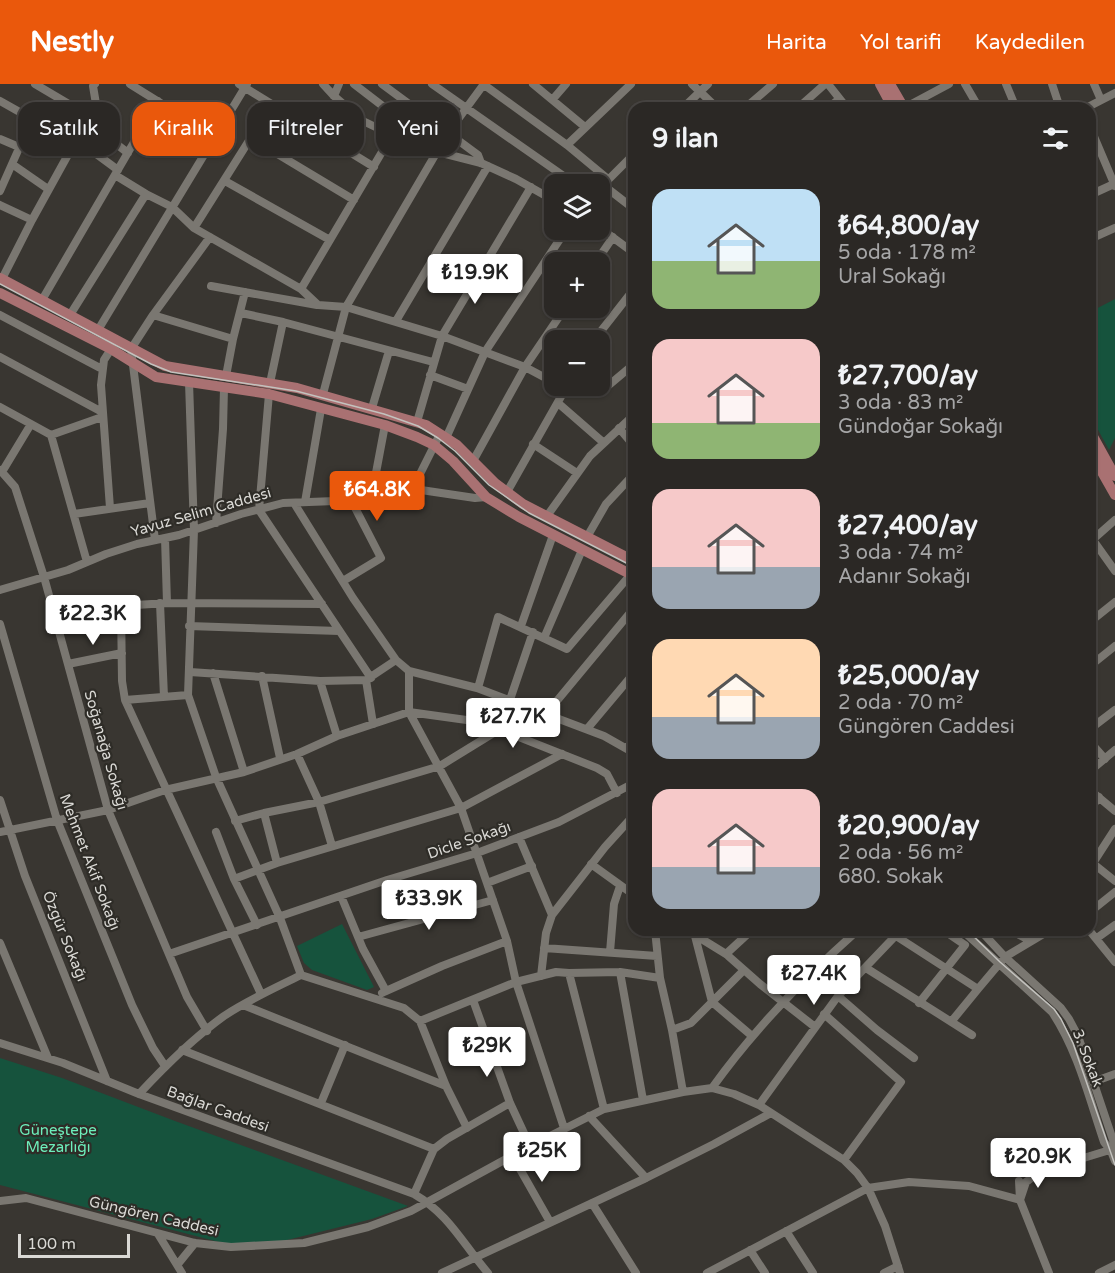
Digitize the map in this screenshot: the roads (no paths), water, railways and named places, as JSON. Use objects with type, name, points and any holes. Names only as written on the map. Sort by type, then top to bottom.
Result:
[{"type":"main road","points":[[880,84],[893,102]]},
{"type":"main road","points":[[890,84],[895,102]]},
{"type":"main road","points":[[1,279],[165,366],[226,376],[269,388],[321,409],[385,425],[417,436],[434,445],[453,461],[486,497],[519,518],[628,573]]},
{"type":"main road","points":[[0,293],[111,349],[156,377],[224,388],[269,388],[323,394],[426,425],[457,445],[523,504],[628,558]]},
{"type":"main road","points":[[1096,441],[1114,470]]},
{"type":"main road","points":[[1096,462],[1115,495]]},
{"type":"street","points":[[35,84],[65,102]]},
{"type":"street","points":[[95,84],[93,87],[96,102]]},
{"type":"street","points":[[42,300],[158,101],[130,84]]},
{"type":"street","points":[[323,84],[363,121],[376,127]]},
{"type":"street","points":[[334,96],[339,84]]},
{"type":"street","points":[[354,84],[377,102]]},
{"type":"street","points":[[382,84],[406,102]]},
{"type":"street","points":[[432,84],[560,174]]},
{"type":"street","points":[[460,116],[484,84],[567,145],[595,174]]},
{"type":"street","points":[[533,84],[585,127]]},
{"type":"street","points":[[553,99],[566,84]]},
{"type":"street","points":[[567,145],[631,84]]},
{"type":"street","points":[[692,84],[711,102]]},
{"type":"street","points":[[689,102],[708,84]]},
{"type":"street","points":[[752,102],[773,84]]},
{"type":"street","points":[[805,102],[827,84],[842,102]]},
{"type":"street","points":[[910,102],[949,84]]},
{"type":"street","points":[[965,84],[976,102]]},
{"type":"street","points":[[1006,84],[1014,102]]},
{"type":"street","points":[[1052,84],[1058,102]]},
{"type":"street","points":[[1094,84],[1101,100]]},
{"type":"street","points":[[235,102],[244,85],[269,102]]},
{"type":"street","points":[[1096,103],[1115,93]]},
{"type":"street","points":[[835,102],[839,99]]},
{"type":"street","points":[[0,101],[18,111]]},
{"type":"street","points":[[0,139],[18,146]]},
{"type":"street","points":[[1096,139],[1115,185],[1096,193]]},
{"type":"street","points":[[460,142],[478,155],[484,165]]},
{"type":"street","points":[[194,228],[247,145]]},
{"type":"street","points":[[120,147],[128,153]]},
{"type":"street","points":[[1096,149],[1100,147]]},
{"type":"street","points":[[0,191],[3,174],[12,164],[18,151]]},
{"type":"street","points":[[1,279],[66,156]]},
{"type":"street","points":[[97,156],[146,194],[172,207],[194,228],[301,289],[318,305]]},
{"type":"street","points":[[98,330],[203,156]]},
{"type":"street","points":[[281,156],[354,200]]},
{"type":"street","points":[[356,156],[374,167]]},
{"type":"street","points":[[301,289],[380,156]]},
{"type":"street","points":[[323,394],[346,307],[436,156]]},
{"type":"street","points":[[452,156],[484,165],[544,195]]},
{"type":"street","points":[[610,178],[628,160]]},
{"type":"street","points":[[12,164],[48,189]]},
{"type":"street","points":[[396,321],[484,165]]},
{"type":"street","points":[[225,181],[330,240]]},
{"type":"street","points":[[417,422],[442,336],[531,188]]},
{"type":"street","points":[[610,189],[628,204]]},
{"type":"street","points":[[70,315],[146,194]]},
{"type":"street","points":[[0,205],[32,220]]},
{"type":"street","points":[[1096,236],[1115,228]]},
{"type":"street","points":[[610,235],[628,248]]},
{"type":"street","points":[[155,540],[131,349],[210,237]]},
{"type":"street","points":[[603,252],[613,237]]},
{"type":"street","points":[[412,490],[434,445],[443,436],[468,389],[485,352],[559,240]]},
{"type":"street","points":[[211,286],[318,305],[346,307],[442,336],[544,378]]},
{"type":"street","points":[[226,376],[245,292]]},
{"type":"street","points":[[602,330],[628,297]]},
{"type":"street","points":[[241,313],[284,322],[434,362]]},
{"type":"street","points":[[0,315],[102,369]]},
{"type":"street","points":[[153,315],[233,339]]},
{"type":"street","points":[[473,461],[525,368],[558,318]]},
{"type":"street","points":[[284,322],[269,388],[259,510],[369,679],[373,724]]},
{"type":"street","points":[[110,508],[102,414],[102,369],[104,360],[111,349]]},
{"type":"street","points":[[372,408],[389,351]]},
{"type":"street","points":[[0,357],[102,414]]},
{"type":"street","points":[[610,384],[628,369]]},
{"type":"street","points":[[430,375],[468,389]]},
{"type":"street","points":[[189,382],[194,530],[188,695],[216,777],[280,918],[302,975]]},
{"type":"street","points":[[216,523],[224,388]]},
{"type":"street","points":[[507,492],[560,396]]},
{"type":"street","points":[[558,403],[604,443]]},
{"type":"street","points":[[0,407],[51,435],[87,562]]},
{"type":"street","points":[[304,502],[321,409]]},
{"type":"street","points":[[51,435],[102,414]]},
{"type":"street","points":[[546,516],[577,473],[628,420]]},
{"type":"street","points":[[1,471],[31,424]]},
{"type":"street","points":[[372,494],[385,425]]},
{"type":"street","points":[[619,428],[628,439]]},
{"type":"street","points":[[533,444],[577,473]]},
{"type":"street","name":"Soğanağa Sokağı","points":[[1,471],[15,487],[44,577],[108,810],[187,997],[207,1030]]},
{"type":"street","points":[[587,537],[606,504],[628,480]]},
{"type":"street","name":"Yavuz Selim Caddesi","points":[[0,590],[44,577],[106,554],[283,503],[412,490],[486,497]]},
{"type":"street","points":[[343,581],[381,558],[350,498]]},
{"type":"street","points":[[74,514],[150,503]]},
{"type":"street","points":[[294,503],[396,660],[409,671],[478,688],[587,729],[628,750]]},
{"type":"street","points":[[1096,537],[1115,520]]},
{"type":"street","points":[[520,626],[554,535]]},
{"type":"street","points":[[164,697],[165,538]]},
{"type":"street","points":[[1096,546],[1115,571]]},
{"type":"street","points":[[544,638],[582,550]]},
{"type":"street","points":[[478,688],[498,617],[567,649],[628,581]]},
{"type":"street","points":[[1096,617],[1115,602]]},
{"type":"street","points":[[55,614],[163,603],[322,604]]},
{"type":"street","points":[[122,606],[125,700],[261,994]]},
{"type":"street","points":[[546,714],[628,615]]},
{"type":"street","name":"Mehmet Akif Sokağı","points":[[0,624],[57,820],[132,1005],[153,1048],[165,1066]]},
{"type":"street","points":[[189,626],[339,631]]},
{"type":"street","points":[[235,821],[319,802],[440,766],[500,729],[533,632]]},
{"type":"street","points":[[1096,661],[1115,646]]},
{"type":"street","points":[[68,664],[122,653]]},
{"type":"street","points":[[190,672],[320,681],[369,679],[396,660]]},
{"type":"street","points":[[409,671],[409,712],[461,808],[507,941],[516,982],[564,1128]]},
{"type":"street","points":[[213,673],[244,772]]},
{"type":"street","points":[[262,676],[280,758]]},
{"type":"street","points":[[587,729],[628,680]]},
{"type":"street","points":[[320,681],[337,736]]},
{"type":"street","points":[[125,700],[188,695]]},
{"type":"street","points":[[1096,724],[1115,710]]},
{"type":"street","points":[[0,832],[108,810],[165,790],[244,772],[297,754],[337,736],[409,712],[482,722],[500,729],[607,774],[617,793]]},
{"type":"street","points":[[1096,746],[1111,756],[1096,767]]},
{"type":"street","points":[[297,754],[319,802],[332,846]]},
{"type":"street","points":[[234,879],[277,863],[461,808],[562,754]]},
{"type":"street","name":"Dicle Sokağı","points":[[169,954],[477,853],[559,822],[628,787]]},
{"type":"street","points":[[1096,794],[1115,811]]},
{"type":"street","points":[[1096,800],[1099,796]]},
{"type":"street","name":"Özgür Sokağı","points":[[0,800],[26,876],[107,1081]]},
{"type":"street","points":[[264,813],[277,863]]},
{"type":"street","points":[[541,976],[546,933],[552,915],[591,864],[628,822]]},
{"type":"street","points":[[1096,856],[1115,829]]},
{"type":"street","points":[[216,832],[234,879],[257,925]]},
{"type":"street","points":[[519,837],[552,915]]},
{"type":"street","points":[[591,864],[628,891]]},
{"type":"street","points":[[1096,865],[1115,881]]},
{"type":"street","points":[[487,883],[532,866]]},
{"type":"street","points":[[610,952],[614,904],[620,886]]},
{"type":"street","points":[[1096,907],[1115,892]]},
{"type":"street","points":[[341,896],[358,937],[386,991]]},
{"type":"street","points":[[358,937],[493,900]]},
{"type":"street","points":[[1115,925],[1097,938],[1115,961]]},
{"type":"street","points":[[655,936],[660,978],[682,1090]]},
{"type":"street","points":[[695,936],[726,954],[815,1027]]},
{"type":"street","points":[[695,936],[712,1002],[752,1036]]},
{"type":"street","points":[[726,954],[746,936]]},
{"type":"street","points":[[712,1088],[752,1036],[783,1002],[851,936]]},
{"type":"street","points":[[759,1105],[838,996],[895,936]]},
{"type":"street","points":[[902,936],[978,988]]},
{"type":"street","points":[[919,1003],[965,945],[952,936]]},
{"type":"street","name":"3. Sokak","points":[[968,936],[1052,1012],[1062,1026],[1071,1044],[1104,1142],[1113,1148],[1115,1161]]},
{"type":"street","points":[[986,936],[1061,1008],[1069,1019],[1078,1036],[1113,1148],[1041,1171],[1026,1182],[1020,1200]]},
{"type":"street","points":[[1023,936],[1031,940]]},
{"type":"street","points":[[951,1022],[1005,957],[1039,936]]},
{"type":"street","points":[[371,997],[507,941]]},
{"type":"street","points":[[0,943],[48,1058]]},
{"type":"street","points":[[544,948],[657,956]]},
{"type":"street","points":[[866,968],[972,1035]]},
{"type":"street","points":[[672,1030],[691,1023],[744,970]]},
{"type":"street","points":[[420,1021],[516,982],[556,972],[569,974],[620,972],[660,978]]},
{"type":"street","points":[[620,972],[642,1096]]},
{"type":"street","points":[[569,974],[603,1107]]},
{"type":"street","points":[[139,1094],[182,1050],[224,1017],[261,994],[302,975],[404,1008],[420,1021],[466,1128]]},
{"type":"street","points":[[838,996],[914,1058]]},
{"type":"street","points":[[473,1000],[510,1103],[530,1146]]},
{"type":"street","points":[[243,1005],[446,1086]]},
{"type":"street","points":[[824,1014],[901,1082],[844,1160]]},
{"type":"street","name":"Bağlar Caddesi","points":[[0,1043],[48,1058],[139,1094],[414,1194],[447,1219],[488,1273]]},
{"type":"street","points":[[321,1103],[345,1046]]},
{"type":"street","points":[[182,1050],[434,1149]]},
{"type":"street","points":[[1093,1082],[1115,1074]]},
{"type":"street","name":"Güngören Caddesi","points":[[0,1201],[26,1198],[195,1243],[231,1247],[304,1243],[368,1227],[411,1211],[603,1107],[642,1096],[712,1088],[734,1094],[759,1105],[844,1160],[858,1173],[868,1188],[885,1226],[899,1270]]},
{"type":"street","points":[[414,1194],[434,1149],[510,1103]]},
{"type":"street","points":[[442,1273],[646,1178],[771,1113]]},
{"type":"street","points":[[589,1116],[646,1178]]},
{"type":"street","points":[[512,1155],[550,1222]]},
{"type":"street","points":[[1019,1181],[1020,1200],[1048,1273]]},
{"type":"street","points":[[707,1273],[868,1188],[909,1182],[969,1186],[1020,1200]]},
{"type":"street","points":[[592,1203],[636,1273]]},
{"type":"street","points":[[786,1231],[813,1273]]},
{"type":"street","points":[[158,1234],[182,1273]]},
{"type":"street","points":[[178,1264],[195,1243]]},
{"type":"street","points":[[750,1250],[765,1273]]},
{"type":"street","points":[[1099,1273],[1115,1265]]},
{"type":"street","points":[[884,1273],[899,1270]]},
{"type":"tram line","points":[[0,284],[151,364],[171,372],[296,391],[384,414],[418,426],[455,451],[489,485],[529,513],[628,564]]},
{"type":"tram line","points":[[973,936],[1054,1009],[1061,1019],[1073,1043],[1115,1165]]},
{"type":"park label","name":"Güneştepe Mezarlığı","points":[[58,1138]]}]
